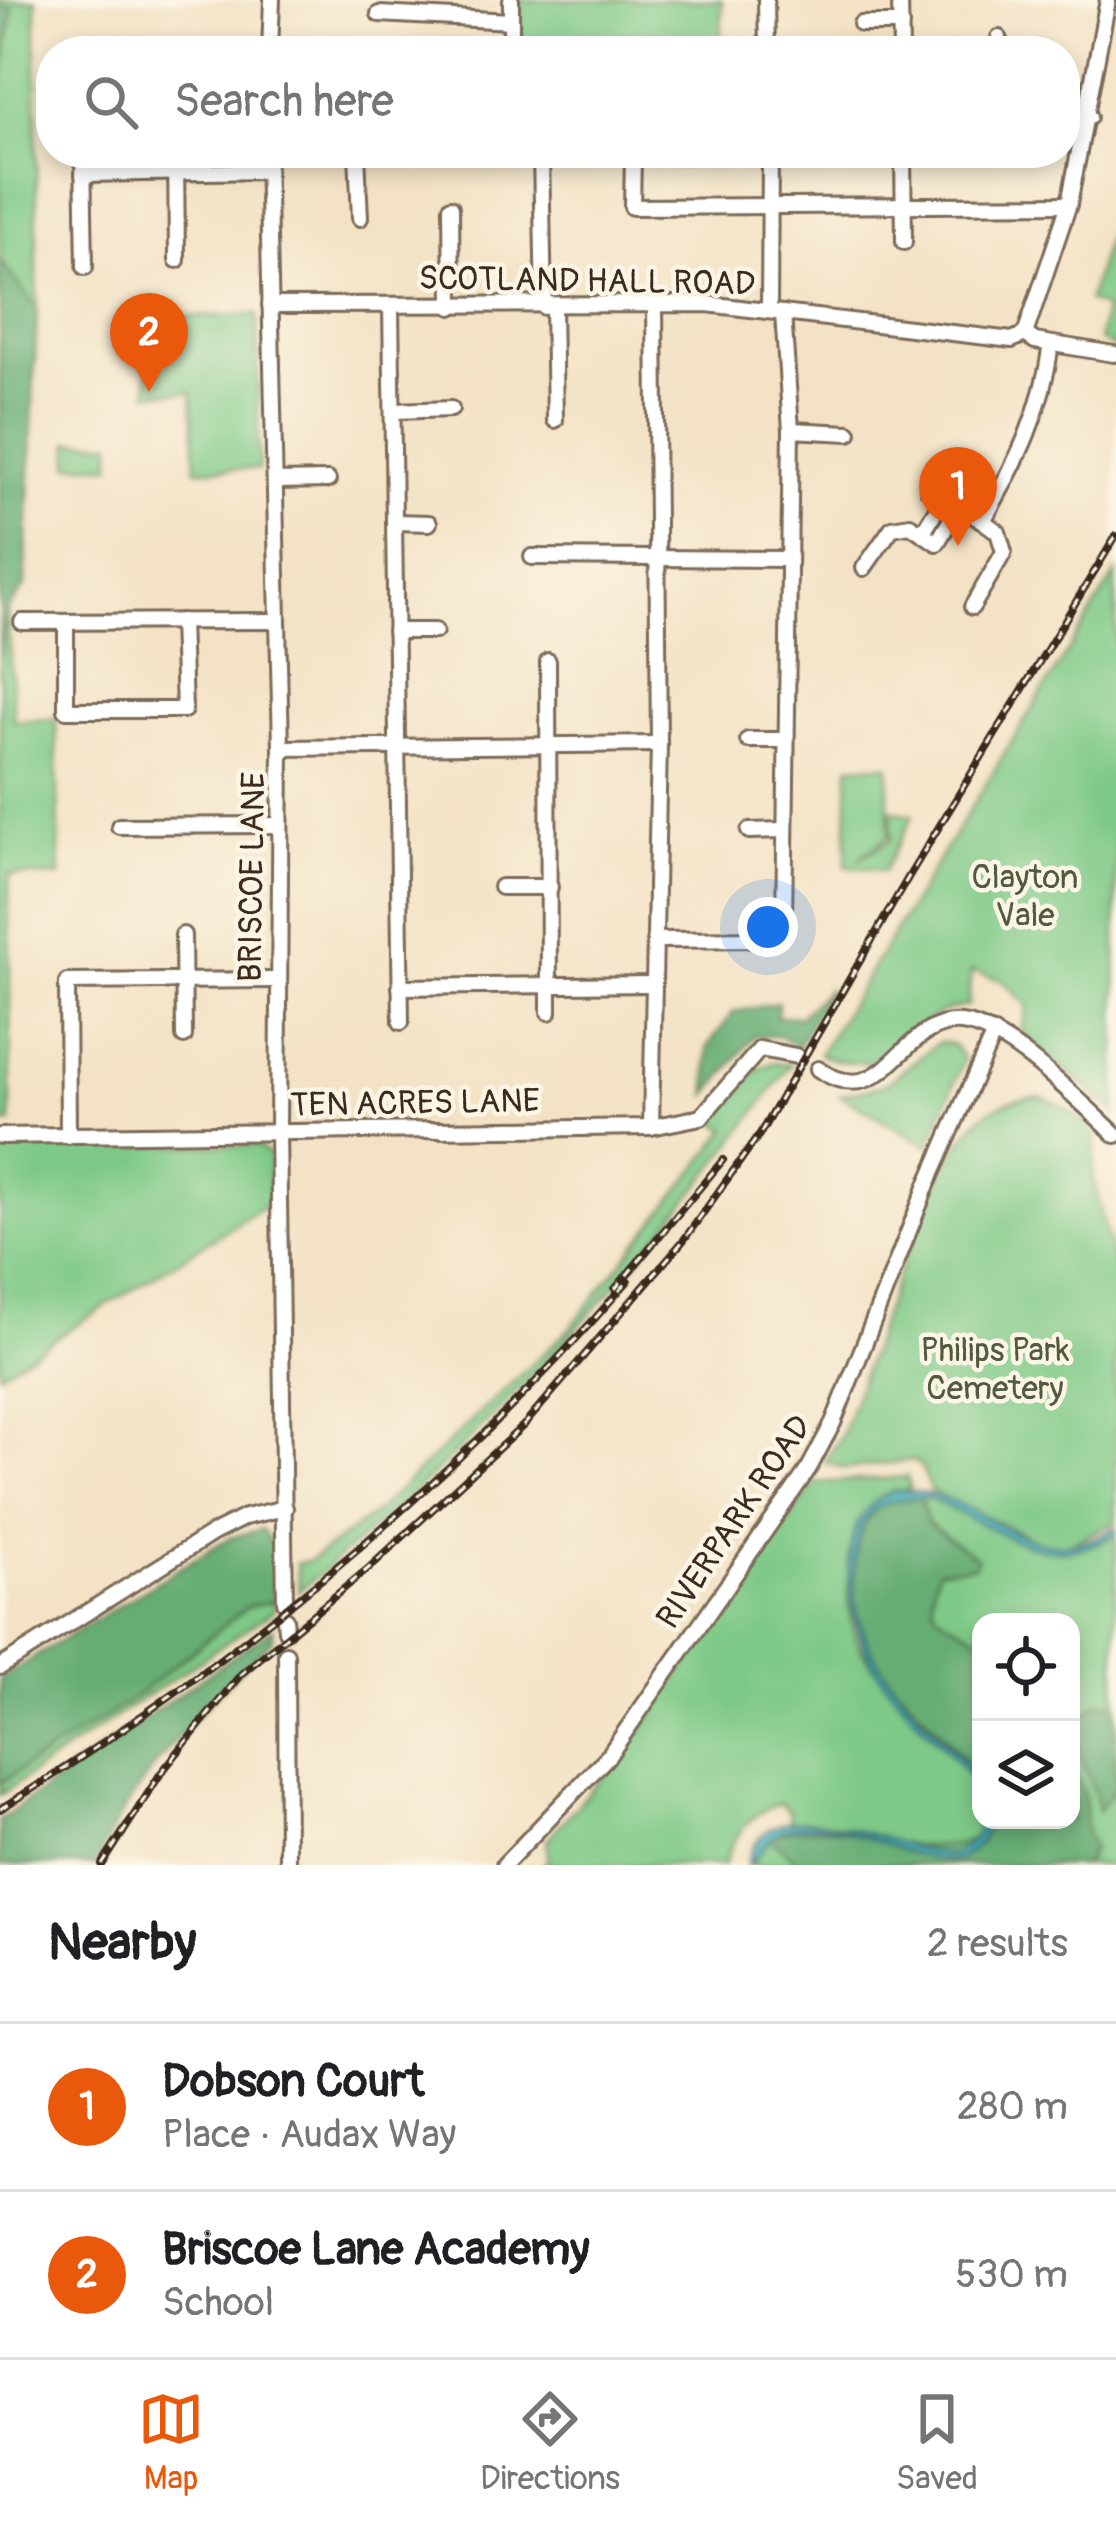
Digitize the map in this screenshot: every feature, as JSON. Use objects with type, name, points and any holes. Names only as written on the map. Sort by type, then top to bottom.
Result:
[{"type":"street","points":[[271,36],[272,0]]},
{"type":"street","points":[[511,0],[512,36]]},
{"type":"street","points":[[766,0],[767,36]]},
{"type":"street","points":[[900,0],[901,36]]},
{"type":"street","points":[[1080,156],[1111,4]]},
{"type":"street","points":[[379,14],[512,21]]},
{"type":"street","points":[[861,24],[901,24]]},
{"type":"street","points":[[1080,116],[1089,117]]},
{"type":"street","points":[[83,168],[86,267]]},
{"type":"street","points":[[176,168],[177,260]]},
{"type":"street","points":[[358,168],[360,218]]},
{"type":"street","points":[[542,168],[555,420]]},
{"type":"street","points":[[633,168],[632,207],[1069,204]]},
{"type":"street","points":[[658,940],[762,939],[784,921],[791,430],[776,311],[770,168]]},
{"type":"street","points":[[903,168],[904,242]]},
{"type":"street","points":[[1025,334],[1077,168]]},
{"type":"street","points":[[83,174],[267,171]]},
{"type":"street","name":"BRISCOE LANE","points":[[267,171],[281,748],[278,1131],[285,1602]]},
{"type":"street","points":[[451,207],[452,307]]},
{"type":"street","points":[[651,1127],[658,940],[660,557],[655,304]]},
{"type":"street","name":"SCOTLAND HALL ROAD","points":[[269,305],[548,308],[655,304],[776,311],[1012,340],[1025,334],[1051,344],[1114,354]]},
{"type":"street","points":[[391,306],[400,1022]]},
{"type":"street","points":[[983,521],[1026,447],[1043,399],[1051,344]]},
{"type":"street","points":[[395,411],[451,409]]},
{"type":"street","points":[[791,430],[849,433]]},
{"type":"street","points":[[277,481],[328,480]]},
{"type":"street","points":[[928,489],[998,532],[1004,552],[972,608]]},
{"type":"street","points":[[864,568],[892,528],[910,525],[937,543],[951,503]]},
{"type":"street","points":[[397,522],[429,523]]},
{"type":"street","points":[[532,557],[787,559]]},
{"type":"street","points":[[66,622],[66,710],[184,710],[182,621]]},
{"type":"street","points":[[22,622],[278,621]]},
{"type":"street","points":[[395,631],[435,631]]},
{"type":"street","points":[[548,661],[549,1012]]},
{"type":"street","points":[[748,740],[784,740]]},
{"type":"street","points":[[281,748],[659,744]]},
{"type":"street","points":[[118,826],[280,825]]},
{"type":"street","points":[[749,831],[784,830]]},
{"type":"street","points":[[501,887],[550,887]]},
{"type":"street","points":[[183,935],[184,1036]]},
{"type":"street","points":[[68,1136],[67,982],[278,980]]},
{"type":"street","points":[[400,987],[653,984]]},
{"type":"street","points":[[818,1070],[842,1082],[863,1083],[943,1025],[962,1023],[994,1033],[1116,1135]]},
{"type":"street","name":"RIVERPARK ROAD","points":[[504,1865],[608,1754],[809,1468],[833,1423],[927,1185],[994,1033]]},
{"type":"street","name":"TEN ACRES LANE","points":[[0,1136],[651,1127],[700,1117],[760,1048],[796,1057]]},
{"type":"street","points":[[0,1667],[213,1533],[245,1517],[285,1508]]},
{"type":"street","points":[[286,1654],[287,1865]]},
{"type":"green space","points":[[0,0],[36,0],[37,308],[25,586],[7,610],[14,721],[56,719],[60,877],[9,875],[11,1123],[0,1123]]},
{"type":"green space","points":[[519,0],[722,0],[721,36],[520,36]]},
{"type":"green space","points":[[0,7],[13,7],[0,98]]},
{"type":"green space","points":[[1116,208],[1116,349],[1099,340],[1104,308],[1088,301]]},
{"type":"green space","points":[[0,260],[37,309],[25,586],[7,610],[0,658]]},
{"type":"green space","points":[[257,315],[259,469],[196,469],[192,392],[148,393],[149,323],[153,317]]},
{"type":"green space","points":[[70,442],[112,442],[112,465],[70,465]]},
{"type":"green space","name":"Clayton Vale","points":[[1116,573],[1116,1113],[1021,1033],[1028,1006],[1001,980],[971,971],[968,1006],[926,1022],[884,1056],[846,1062],[819,1054]]},
{"type":"green space","points":[[889,765],[889,836],[857,860],[891,840],[892,810],[913,816],[884,871],[846,866],[849,766]]},
{"type":"green space","points":[[829,988],[798,1047],[779,1036],[754,1036],[708,1095],[708,1047],[733,1012],[778,1003],[777,1017],[800,1016]]},
{"type":"green space","points":[[939,1042],[952,1044],[964,1059],[929,1146],[840,1095],[884,1085]]},
{"type":"green space","points":[[775,1062],[791,1064],[623,1277],[435,1472],[299,1591],[296,1563],[310,1561],[370,1517],[571,1327],[727,1130],[714,1120],[757,1069]]},
{"type":"green space","name":"Philips Park Cemetery","points":[[1041,1097],[1067,1109],[1096,1134],[1093,1179],[1116,1273],[1116,1522],[1056,1550],[930,1490],[922,1468],[913,1460],[846,1469],[824,1462],[841,1436],[883,1315],[941,1176],[982,1117],[1017,1100]]},
{"type":"green space","points":[[258,1145],[270,1156],[269,1203],[0,1373],[0,1146]]},
{"type":"green space","name":"Philips Park Cemetery","points":[[907,1477],[910,1487],[874,1507],[854,1535],[848,1575],[851,1617],[860,1647],[874,1667],[963,1768],[972,1785],[972,1829],[978,1829],[973,1840],[951,1855],[915,1853],[834,1826],[790,1823],[789,1811],[781,1804],[761,1812],[745,1826],[724,1865],[543,1865],[548,1860],[547,1839],[628,1749],[815,1483]]},
{"type":"green space","points":[[895,1498],[920,1498],[928,1524],[978,1559],[974,1566],[939,1569],[932,1600],[940,1615],[972,1633],[972,1770],[889,1678],[860,1623],[854,1588],[859,1536],[879,1506]]},
{"type":"green space","points":[[920,1498],[972,1512],[1036,1546],[1085,1547],[1116,1534],[1116,1865],[752,1865],[764,1846],[796,1830],[815,1829],[901,1852],[959,1860],[987,1829],[1080,1829],[1080,1613],[972,1613],[972,1772],[889,1678]]},
{"type":"green space","points":[[262,1529],[274,1547],[274,1601],[248,1606],[130,1701],[0,1783],[0,1678],[229,1538]]},
{"type":"green space","points":[[274,1601],[273,1611],[0,1795],[0,1783],[130,1701],[248,1606]]},
{"type":"green space","points":[[273,1628],[273,1639],[198,1714],[149,1774],[96,1865],[0,1865],[0,1820]]},
{"type":"green space","points":[[1100,1702],[1116,1705],[1116,1787],[1098,1811],[1080,1755],[1080,1723]]},
{"type":"green space","points":[[1080,1786],[1092,1848],[1084,1865],[801,1865],[769,1837],[825,1828],[905,1844],[946,1846],[983,1829],[1080,1829]]},
{"type":"water","points":[[894,1491],[925,1493],[1029,1538],[1056,1544],[1084,1541],[1116,1527],[1116,1534],[1090,1546],[1065,1550],[1020,1542],[927,1498],[883,1505],[867,1518],[858,1541],[854,1580],[858,1615],[869,1645],[905,1699],[972,1771],[972,1779],[884,1682],[857,1627],[850,1594],[854,1534],[868,1508]]},
{"type":"water","points":[[780,1824],[837,1825],[952,1855],[974,1839],[978,1829],[985,1829],[980,1843],[959,1860],[937,1859],[852,1832],[808,1826],[779,1833],[747,1865],[759,1838]]},
{"type":"railway","points":[[102,1865],[161,1773],[241,1674],[370,1567],[525,1424],[683,1241],[761,1132],[909,876],[1116,536]]},
{"type":"railway","points":[[615,1289],[723,1160]]},
{"type":"railway","points":[[0,1809],[172,1694],[334,1569],[486,1432],[628,1281]]},
{"type":"place","name":"Briscoe Lane Academy","points":[[149,392]]},
{"type":"place","name":"Dobson Court","points":[[958,546]]}]
